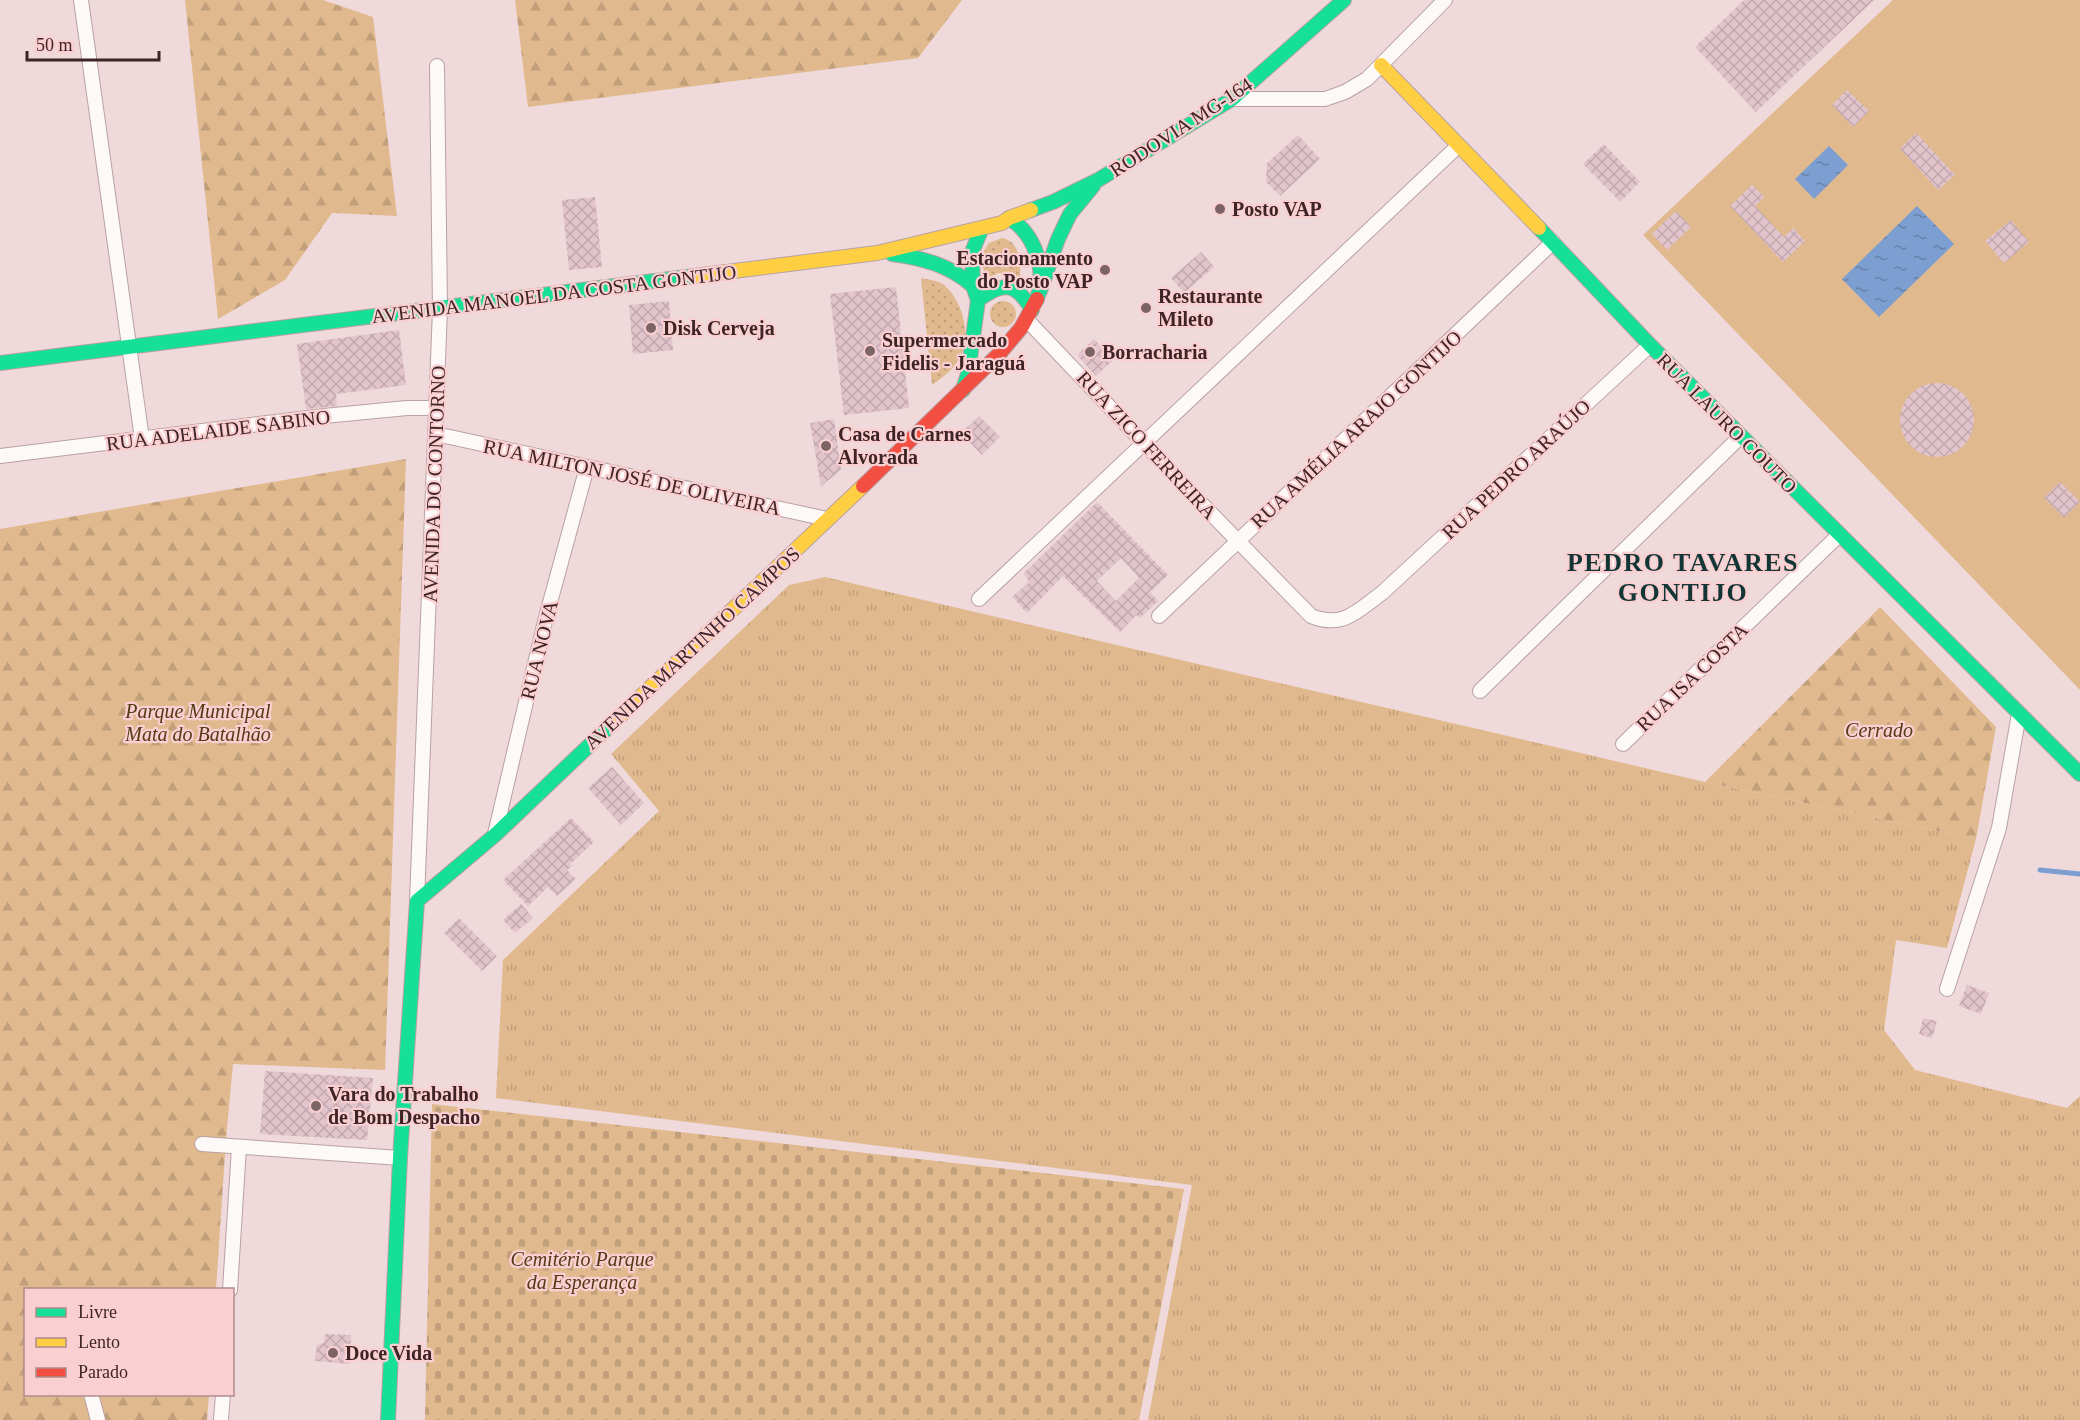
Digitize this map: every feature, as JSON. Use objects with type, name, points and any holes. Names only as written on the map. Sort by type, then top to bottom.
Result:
[{"type":"main road","name":"RODOVIA MG-164","points":[[1098,180],[1232,99],[1344,0]]},
{"type":"main road","name":"RUA LAURO COUTO","points":[[1381,65],[1650,345],[2080,774]]},
{"type":"main road","name":"AVENIDA MANOEL DA COSTA GONTIJO","points":[[0,359],[440,309],[877,253],[1002,223],[1098,180]]},
{"type":"main road","name":"AVENIDA MARTINHO CAMPOS","points":[[417,901],[495,834],[999,354],[1029,315],[1070,214],[1098,180]]},
{"type":"main road","points":[[1009,218],[1027,232],[1034,244],[1040,291]]},
{"type":"main road","points":[[963,390],[968,374],[978,300],[973,286],[972,252],[982,228]]},
{"type":"main road","points":[[877,253],[904,255],[940,265],[967,279],[973,286]]},
{"type":"main road","points":[[978,300],[989,291],[1008,287],[1017,289],[1024,295],[1029,315]]},
{"type":"main road","points":[[388,1420],[400,1158],[417,901]]},
{"type":"street","points":[[81,0],[142,439]]},
{"type":"street","points":[[1232,99],[1325,99],[1345,92],[1367,79],[1445,0]]},
{"type":"street","name":"AVENIDA DO CONTORNO","points":[[417,901],[440,309],[436,66]]},
{"type":"street","points":[[979,599],[1458,146]]},
{"type":"street","name":"RUA AMÉLIA ARAJO GONTIJO","points":[[1159,616],[1553,242]]},
{"type":"street","name":"RUA ZICO FERREIRA","points":[[1029,315],[1144,443],[1311,616],[1337,622],[1353,614],[1382,593]]},
{"type":"street","name":"RUA PEDRO ARAÚJO","points":[[1382,593],[1650,345]]},
{"type":"street","name":"RUA ADELAIDE SABINO","points":[[0,456],[324,416],[407,408],[437,408]]},
{"type":"street","name":"RUA MILTON JOSÉ DE OLIVEIRA","points":[[436,434],[827,519]]},
{"type":"street","points":[[1480,691],[1741,436]]},
{"type":"street","name":"RUA NOVA","points":[[495,834],[545,621],[587,466]]},
{"type":"street","name":"RUA ISA COSTA","points":[[1623,744],[1839,535]]},
{"type":"street","points":[[1947,989],[1999,828],[2019,714]]},
{"type":"street","points":[[202,1144],[400,1158]]},
{"type":"street","points":[[230,1288],[239,1147]]},
{"type":"street","points":[[91,1396],[98,1420]]},
{"type":"street","points":[[222,1420],[223,1396]]},
{"type":"green space","points":[[185,0],[323,0],[373,17],[397,216],[332,213],[285,280],[218,319]]},
{"type":"green space","points":[[515,0],[962,0],[918,58],[528,107]]},
{"type":"green space","points":[[1893,0],[2080,0],[2080,690],[1643,235]]},
{"type":"green space","points":[[1002,238],[1013,243],[1016,248],[1020,278],[999,273],[985,279],[981,255],[989,243]]},
{"type":"green space","points":[[921,278],[939,282],[950,291],[960,308],[965,327],[964,346],[959,360],[949,372],[932,385]]},
{"type":"green space","points":[[1003,301],[1012,305],[1016,314],[1012,323],[1003,327],[994,323],[990,314],[994,305]]},
{"type":"green space","name":"Parque Municipal Mata do Batalhão","points":[[406,459],[385,1070],[233,1064],[216,1288],[24,1288],[24,1396],[209,1396],[207,1420],[0,1420],[0,529]]},
{"type":"green space","points":[[825,577],[1705,782],[1976,839],[1947,948],[1896,940],[1884,1030],[1915,1070],[2067,1108],[2080,1096],[2080,1420],[1148,1420],[1192,1185],[496,1098],[503,960],[659,811],[611,754],[789,585]]},
{"type":"green space","name":"Cerrado","points":[[1880,607],[1996,727],[1976,839],[1705,782]]},
{"type":"green space","name":"Cemitério Parque da Esperança","points":[[432,1104],[1184,1189],[1139,1420],[425,1420]]},
{"type":"water","points":[[1829,146],[1848,165],[1814,199],[1795,179]]},
{"type":"water","points":[[1917,206],[1954,244],[1879,317],[1842,279]]},
{"type":"building","points":[[1744,0],[1874,0],[1756,112],[1695,47]]},
{"type":"building","points":[[1847,90],[1869,111],[1853,127],[1832,105]]},
{"type":"building","points":[[1916,133],[1955,175],[1938,190],[1900,149]]},
{"type":"building","points":[[1298,135],[1320,159],[1280,196],[1266,182],[1267,163]]},
{"type":"building","points":[[1604,144],[1640,182],[1620,202],[1583,164]]},
{"type":"building","points":[[1752,185],[1764,197],[1755,206],[1784,237],[1793,228],[1805,241],[1783,262],[1730,206]]},
{"type":"building","points":[[595,197],[602,267],[569,270],[562,200]]},
{"type":"building","points":[[1676,211],[1691,227],[1667,250],[1652,234]]},
{"type":"building","points":[[2011,220],[2029,242],[2004,263],[1985,241]]},
{"type":"building","points":[[1201,252],[1214,267],[1184,293],[1171,278]]},
{"type":"building","name":"Supermercado Fidelis - Jaraguá","points":[[896,287],[909,408],[844,415],[830,294]]},
{"type":"building","name":"Disk Cerveja","points":[[669,301],[673,350],[633,354],[629,305]]},
{"type":"building","points":[[399,330],[406,385],[336,394],[337,406],[306,409],[297,344]]},
{"type":"building","points":[[1094,339],[1100,346],[1104,342],[1118,356],[1096,376],[1077,355]]},
{"type":"building","points":[[1937,383],[1951,386],[1963,394],[1971,406],[1974,420],[1971,434],[1963,446],[1951,454],[1937,457],[1923,454],[1911,446],[1903,434],[1900,420],[1903,406],[1911,394],[1923,386]]},
{"type":"building","points":[[979,416],[1000,437],[982,455],[961,433]]},
{"type":"building","name":"Casa de Carnes Alvorada","points":[[834,419],[841,470],[821,486],[810,423]]},
{"type":"building","points":[[2060,482],[2080,502],[2064,518],[2044,498]]},
{"type":"building","points":[[1097,502],[1168,575],[1150,592],[1158,601],[1140,618],[1136,615],[1120,632],[1063,576],[1027,613],[1012,597],[1029,582],[1024,573]],"holes":[[[1121,558],[1139,578],[1116,601],[1097,581]]]},
{"type":"building","points":[[612,767],[644,803],[621,825],[588,788]]},
{"type":"building","points":[[571,818],[594,842],[570,864],[572,866],[567,870],[576,879],[557,896],[548,887],[528,906],[503,880]]},
{"type":"building","points":[[521,904],[533,918],[515,933],[503,920]]},
{"type":"building","points":[[459,918],[497,956],[482,971],[444,933]]},
{"type":"building","points":[[1967,985],[1989,993],[1981,1014],[1959,1006]]},
{"type":"building","points":[[1923,1018],[1937,1021],[1932,1038],[1919,1034]]},
{"type":"building","name":"Vara do Trabalho de Bom Despacho","points":[[265,1071],[373,1078],[367,1140],[260,1134]]},
{"type":"building","name":"Doce Vida","points":[[325,1334],[351,1335],[350,1364],[315,1361],[317,1345],[324,1343]]},
{"type":"waterway","points":[[2040,870],[2080,874]]},
{"type":"traffic: fast","points":[[1031,210],[1098,180],[1232,99],[1344,0]]},
{"type":"traffic: fast","points":[[1040,291],[1058,239],[1070,214],[1093,186]]},
{"type":"traffic: fast","points":[[1009,218],[1026,233],[1036,254],[1040,276],[1037,299]]},
{"type":"traffic: fast","points":[[963,390],[968,374],[978,300],[973,286],[972,252],[982,228]]},
{"type":"traffic: fast","points":[[1539,228],[1650,345],[2080,774]]},
{"type":"traffic: fast","points":[[892,254],[935,264],[955,273],[973,286]]},
{"type":"traffic: fast","points":[[0,363],[694,276]]},
{"type":"traffic: fast","points":[[978,300],[995,290],[1008,287],[1020,294],[1032,310]]},
{"type":"traffic: fast","points":[[388,1420],[400,1158],[417,901],[495,835],[617,719]]},
{"type":"traffic: slow","points":[[1381,65],[1539,228]]},
{"type":"traffic: slow","points":[[694,276],[877,253],[1002,223],[1031,210]]},
{"type":"traffic: slow","points":[[617,719],[863,486]]},
{"type":"traffic: jam","points":[[863,486],[1000,353],[1021,328],[1037,299]]},
{"type":"place","name":"Posto VAP","points":[[1220,209]]},
{"type":"place","name":"Estacionamento do Posto VAP","points":[[1105,270]]},
{"type":"place","name":"Restaurante Mileto","points":[[1146,308]]},
{"type":"place","name":"Disk Cerveja","points":[[651,328]]},
{"type":"place","name":"Supermercado Fidelis - Jaraguá","points":[[870,351]]},
{"type":"place","name":"Borracharia","points":[[1090,352]]},
{"type":"place","name":"Casa de Carnes Alvorada","points":[[826,446]]},
{"type":"place","name":"Vara do Trabalho de Bom Despacho","points":[[316,1106]]},
{"type":"place","name":"Doce Vida","points":[[333,1353]]},
{"type":"district","name":"PEDRO TAVARES GONTIJO","points":[[1683,577]]}]
